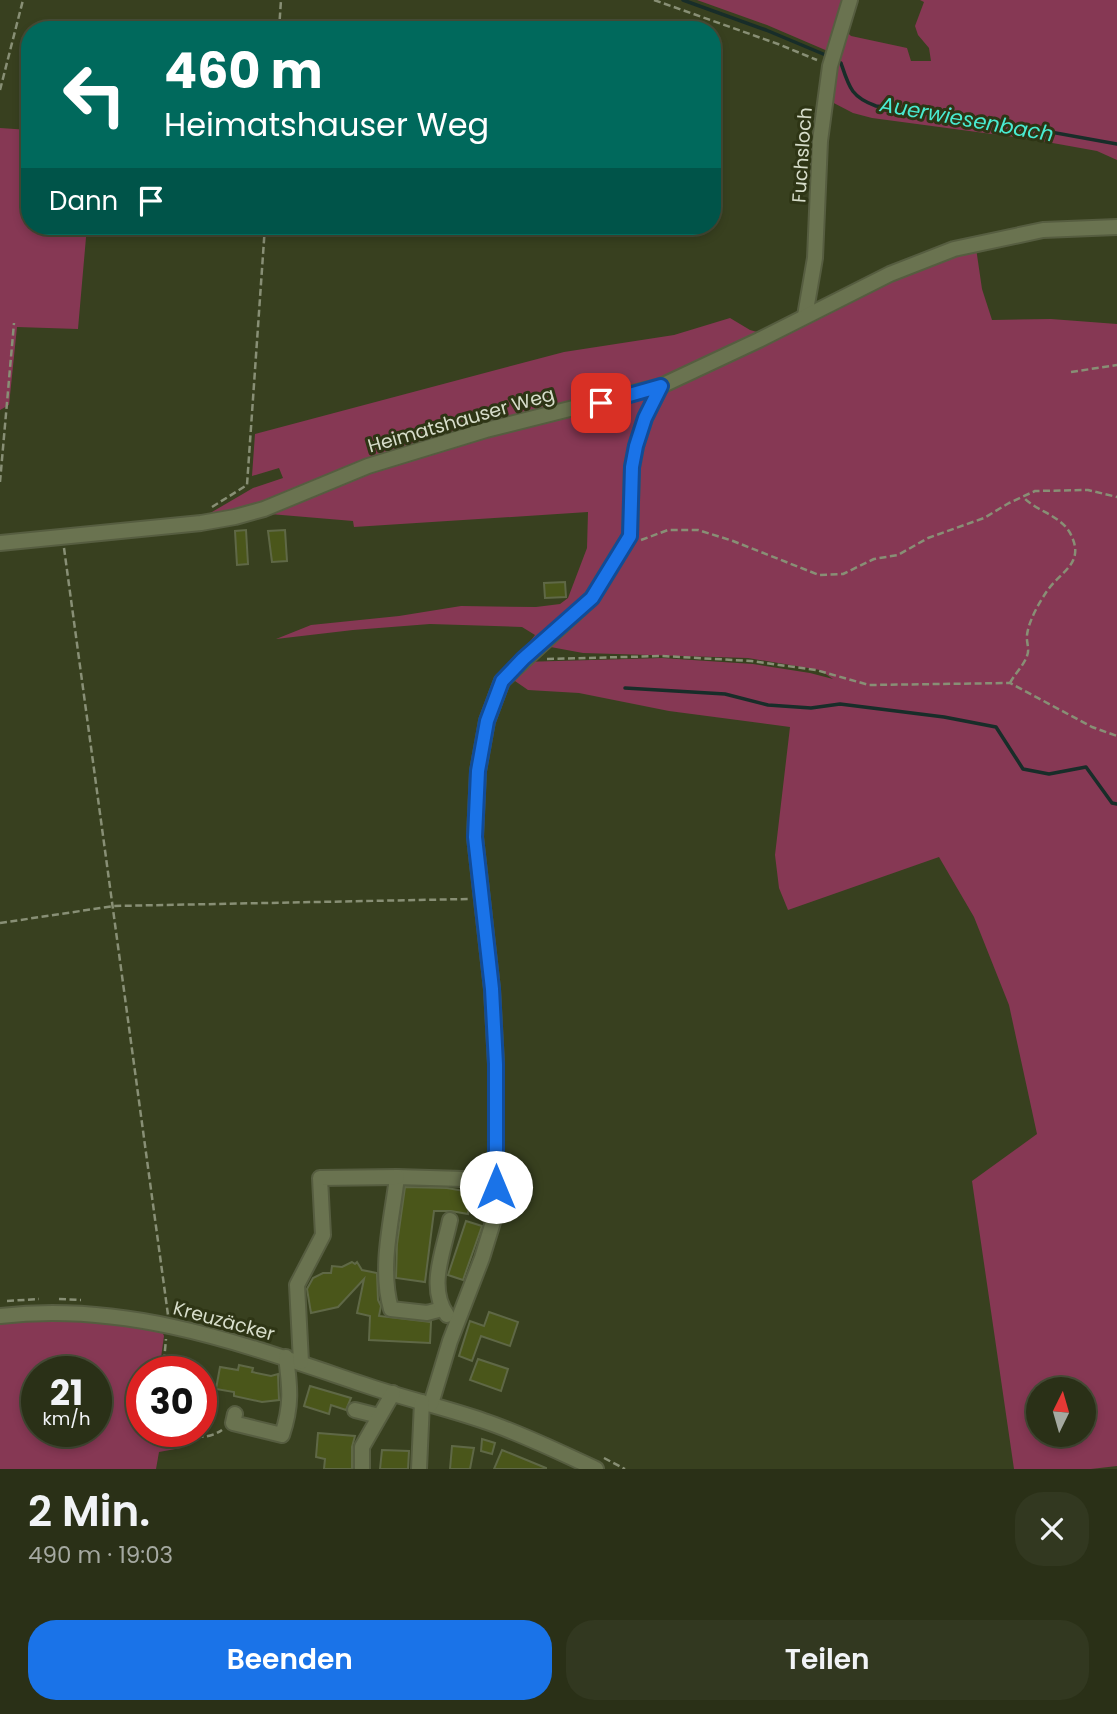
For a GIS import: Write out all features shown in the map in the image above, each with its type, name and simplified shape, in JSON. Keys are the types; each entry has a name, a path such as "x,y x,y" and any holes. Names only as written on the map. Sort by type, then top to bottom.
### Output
{"street":[{"name":"Fuchsloch","path":"805,316 815,258 820,141 831,61 849,0"},
{"name":"Heimatshauser Weg","path":"0,544 201,523 264,509 381,462 486,430 661,386 890,274 954,249 1043,230 1117,227"},
{"path":"419,1469 427,1403 494,1222 496,1064 492,989 475,837 478,771 487,721 502,681 592,598 630,536 632,467 636,446 645,418 661,386"},
{"path":"301,1362 297,1285 323,1235 320,1178 397,1177 496,1184"},
{"path":"397,1177 386,1261 387,1295 391,1309 427,1313 442,1309"},
{"path":"450,1220 436,1287 442,1309 456,1328"},
{"name":"Kreuzäcker","path":"0,1316 77,1313 168,1325 286,1357 486,1421 540,1442 596,1469"},
{"path":"234,1419 282,1435 289,1414 286,1357"},
{"path":"362,1469 362,1447 393,1393"},
{"path":"355,1409 379,1416"}],"path":[{"path":"0,89 23,0"},
{"path":"280,21 281,0"},
{"path":"654,0 713,21"},
{"path":"721,24 831,61"},
{"path":"204,511 247,485 264,235"},
{"path":"0,482 14,323"},
{"path":"1071,372 1117,365"},
{"path":"0,403 6,404"},
{"path":"630,536 637,542 668,530 698,530 819,575 843,574 874,559 898,555 928,538 984,518 1035,491 1088,490 1117,497"},
{"path":"1010,683 1027,657 1027,632 1038,607 1051,585 1070,568 1076,552 1073,538 1065,525 1023,497"},
{"path":"61,538 114,906 168,1312 165,1356"},
{"path":"523,659 687,658 751,661 803,668 869,685 1010,683 1092,727 1117,736"},
{"path":"0,923 114,906 481,899"},
{"path":"217,1432 234,1419"}],"shaded area":[{"path":"697,0 845,0 830,52 767,25"},
{"path":"920,0 1117,0 1117,160 1097,151 1036,140 872,118 853,113 828,100 845,30 851,36 907,48 911,61 931,61 929,48 918,35 915,26 924,2"},
{"path":"0,128 21,129 21,235 86,235 78,329 17,327 9,405 0,410"},
{"path":"976,248 982,289 992,320 1051,319 1117,324 1117,1466 1091,1469 1014,1469 972,1181 1037,1134 1009,1005 974,917 939,857 788,910 779,888 775,855 790,727 669,711 579,693 528,690 515,681 505,681 522,662 662,658 753,664 833,679 820,670 748,658 583,653 529,643 535,635 522,627 430,624 276,639 311,625 399,616 461,606 536,607 560,604 568,598 587,548 588,512 354,527 353,521 258,513 372,467 640,395 646,398 648,404 629,478 639,477 636,462 658,402 673,386 890,279"},
{"path":"730,318 750,330 764,334 657,382 263,504 200,519 253,488 283,478 279,468 252,476 255,434 564,352 674,335"},
{"path":"67,1319 120,1323 162,1331 164,1336 161,1356 126,1356 126,1447 181,1448 159,1452 156,1469 0,1469 0,1322"}],"building":[{"path":"246,530 248,564 237,565 235,531"},
{"path":"285,530 287,561 272,562 268,531"},
{"path":"565,582 566,597 545,598 544,583"},
{"path":"405,1187 447,1188 470,1192 468,1214 434,1211 425,1282 396,1278 397,1244"},
{"path":"466,1221 482,1226 463,1280 448,1275"},
{"path":"357,1262 362,1270 377,1273 378,1300 381,1306 379,1316 431,1322 430,1343 369,1340 370,1316 357,1313 364,1279 338,1307 311,1313 307,1289 313,1278 323,1273 331,1273 332,1266 342,1267"},
{"path":"489,1312 518,1322 510,1346 481,1336 472,1361 459,1356 470,1321 484,1326"},
{"path":"478,1359 508,1369 501,1391 470,1380"},
{"path":"239,1365 253,1368 252,1372 271,1376 278,1374 279,1400 262,1402 217,1389 220,1367 238,1370"},
{"path":"310,1386 351,1398 346,1410 331,1405 329,1414 304,1406"},
{"path":"318,1433 355,1436 352,1469 324,1469 325,1459 316,1457"},
{"path":"482,1439 495,1443 492,1454 481,1451"},
{"path":"452,1446 474,1448 470,1469 450,1469"},
{"path":"382,1450 409,1451 408,1469 380,1469"},
{"path":"502,1450 546,1468 546,1469 494,1469"}],"waterway":[{"name":"Auerwiesenbach","path":"683,0 828,56"},
{"name":"Auerwiesenbach","path":"837,61 841,63 856,95 876,106 1006,124 1117,144"},
{"path":"625,688 725,694 768,705 811,708 840,704 944,717 996,727 1023,769 1049,774 1086,767 1112,803 1117,804"}],"route":[{"path":"496,1187 496,1064 492,989 475,837 478,771 487,721 502,681 592,598 630,536 632,467 636,446 645,418 661,386 601,403"}]}
